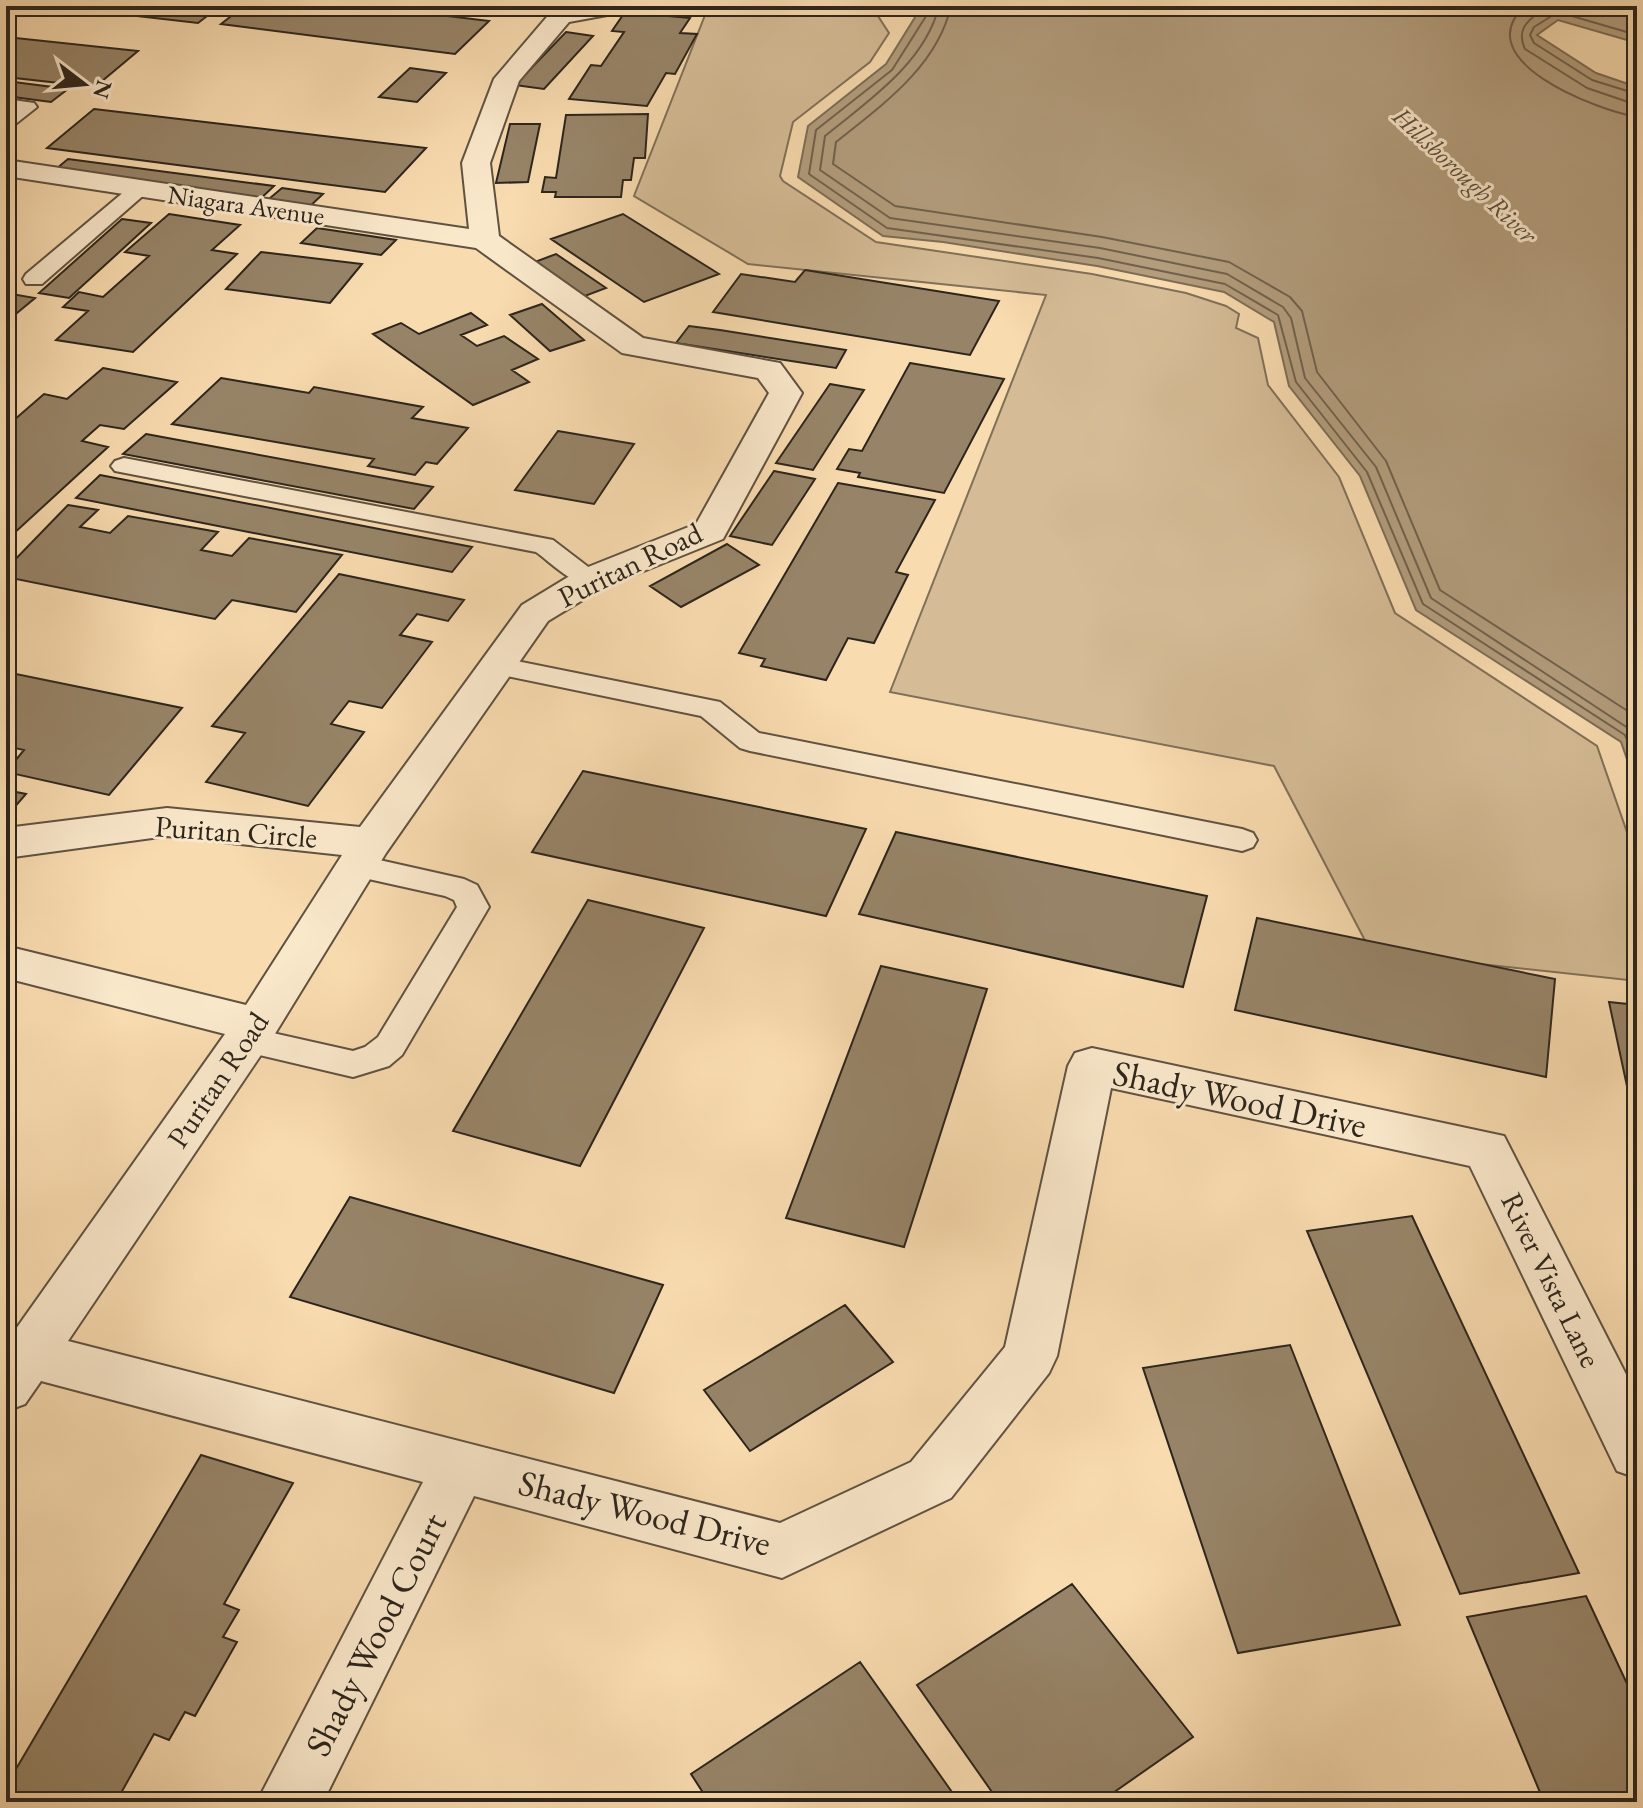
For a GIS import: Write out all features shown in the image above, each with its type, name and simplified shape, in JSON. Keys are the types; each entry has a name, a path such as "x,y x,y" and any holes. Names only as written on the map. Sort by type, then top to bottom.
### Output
{"street":[{"path":"485,240 476,163 507,79 551,11 620,6"},
{"name":"Niagara Avenue","path":"6,168 485,240"},
{"name":"Puritan Road","path":"17,1371 252,1033 364,855 535,613 591,579 710,531 786,393 769,370 633,346 485,240"},
{"name":"Puritan Circle","path":"6,843 167,822 364,855"},
{"path":"6,962 252,1033"},
{"name":"Shady Wood Drive","path":"17,1371 461,1465 782,1551 931,1480 1030,1356 1092,1066 1487,1150"},
{"name":"River Vista Lane","path":"1487,1150 1637,1453"},
{"name":"Shady Wood Court","path":"289,1802 461,1465"}],"lane":[{"path":"6,105 27,107 6,122"},
{"path":"34,279 138,190"},
{"path":"124,466 544,546 591,579"},
{"path":"497,666 710,709 750,741 1242,840"},
{"path":"252,1033 353,1064 377,1057 390,1046 473,907 466,893 364,855"}],"shaded area":[{"path":"635,6 849,6 887,10 878,16 889,33 870,62 793,122 780,176 783,181 876,242 1092,274 1186,293 1226,306 1239,314 1236,328 1258,338 1268,385 1339,477 1395,613 1597,746 1637,861 1637,981 1371,952 1274,766 890,692 1046,295 748,264 634,196 705,15"}],"water":[{"name":"Hillsborough River","path":"922,6 1637,6 1637,43 1558,20 1537,35 1596,73 1637,87 1637,788 1621,742 1416,610 1360,476 1289,386 1274,322 1224,292 1097,266 883,236 798,177 808,126 886,64"}],"building":[{"path":"49,6 220,6 198,23"},
{"path":"244,6 365,6 489,21 455,54 221,24"},
{"path":"625,12 690,18 680,33 697,34 675,74 666,73 647,106 569,99 591,65 601,66 624,32 612,31"},
{"path":"566,32 593,36 544,89 515,85"},
{"path":"6,37 138,51 95,87 6,77"},
{"path":"410,68 446,73 417,102 379,97"},
{"path":"6,81 68,89 51,102 6,96"},
{"path":"94,109 426,148 385,192 47,148"},
{"path":"648,114 645,158 634,158 631,180 623,180 621,197 555,197 556,192 542,192 545,177 556,178 566,115"},
{"path":"510,124 540,124 528,182 496,183"},
{"path":"68,159 274,186 257,202 50,174"},
{"path":"282,188 323,194 306,210 264,203"},
{"path":"169,214 240,225 212,250 237,254 133,352 56,340 88,311 63,307 79,292 103,297 149,256 125,252"},
{"path":"623,214 719,274 644,302 551,239"},
{"path":"122,219 151,223 69,298 39,293"},
{"path":"317,228 396,240 381,255 301,243"},
{"path":"261,252 362,264 330,303 226,289"},
{"path":"556,254 606,288 577,299 527,265"},
{"path":"805,270 999,301 970,355 713,312 741,274 795,282"},
{"path":"6,293 35,298 11,318 6,317"},
{"path":"542,304 584,340 550,351 510,315"},
{"path":"471,313 487,325 461,335 477,346 504,336 538,359 512,370 529,382 473,405 373,334 401,323 419,334"},
{"path":"689,326 846,350 836,368 676,343"},
{"path":"910,363 1004,379 944,493 858,477 860,473 837,469 849,449 862,451"},
{"path":"103,368 177,382 124,429 100,425 82,441 108,447 11,536 6,535 6,427 44,394 67,399"},
{"path":"221,378 309,393 314,387 423,407 412,418 468,428 437,464 426,462 415,475 368,466 374,459 172,424"},
{"path":"830,384 864,390 813,470 776,463"},
{"path":"558,431 634,444 594,504 515,490"},
{"path":"146,434 433,487 414,509 123,454"},
{"path":"774,471 815,479 772,545 730,536"},
{"path":"100,475 472,547 452,572 76,498"},
{"path":"838,483 935,500 896,572 908,575 874,643 848,638 826,680 761,666 765,659 739,653"},
{"path":"68,505 98,510 80,527 110,533 128,516 218,532 201,550 232,556 249,538 342,555 296,612 232,600 215,619 6,577 6,569"},
{"path":"727,544 759,565 681,607 650,586"},
{"path":"339,574 464,600 448,621 417,614 400,635 432,642 382,708 349,701 331,724 364,732 308,806 206,782 245,733 212,726"},
{"path":"6,672 182,708 109,795 6,772 24,750 6,746"},
{"path":"583,771 866,829 826,916 532,852"},
{"path":"6,790 26,794 6,817"},
{"path":"896,832 1207,896 1183,987 859,914"},
{"path":"588,900 704,928 580,1166 453,1131"},
{"path":"1257,918 1555,979 1546,1077 1235,1010"},
{"path":"881,966 987,989 904,1247 786,1218"},
{"path":"1609,1002 1637,1005 1637,1133"},
{"path":"350,1197 663,1285 614,1393 290,1297"},
{"path":"1412,1216 1579,1573 1460,1594 1307,1231"},
{"path":"845,1305 893,1362 750,1451 704,1390"},
{"path":"1290,1345 1400,1625 1238,1653 1143,1368"},
{"path":"201,1455 293,1483 224,1604 239,1610 223,1637 237,1642 195,1716 185,1712 169,1740 154,1734 116,1802 6,1802 6,1786"},
{"path":"1072,1584 1193,1737 1100,1802 999,1802 917,1685"},
{"path":"1586,1596 1637,1705 1637,1802 1544,1802 1467,1617"},
{"path":"860,1662 959,1802 709,1802 691,1774"}]}
